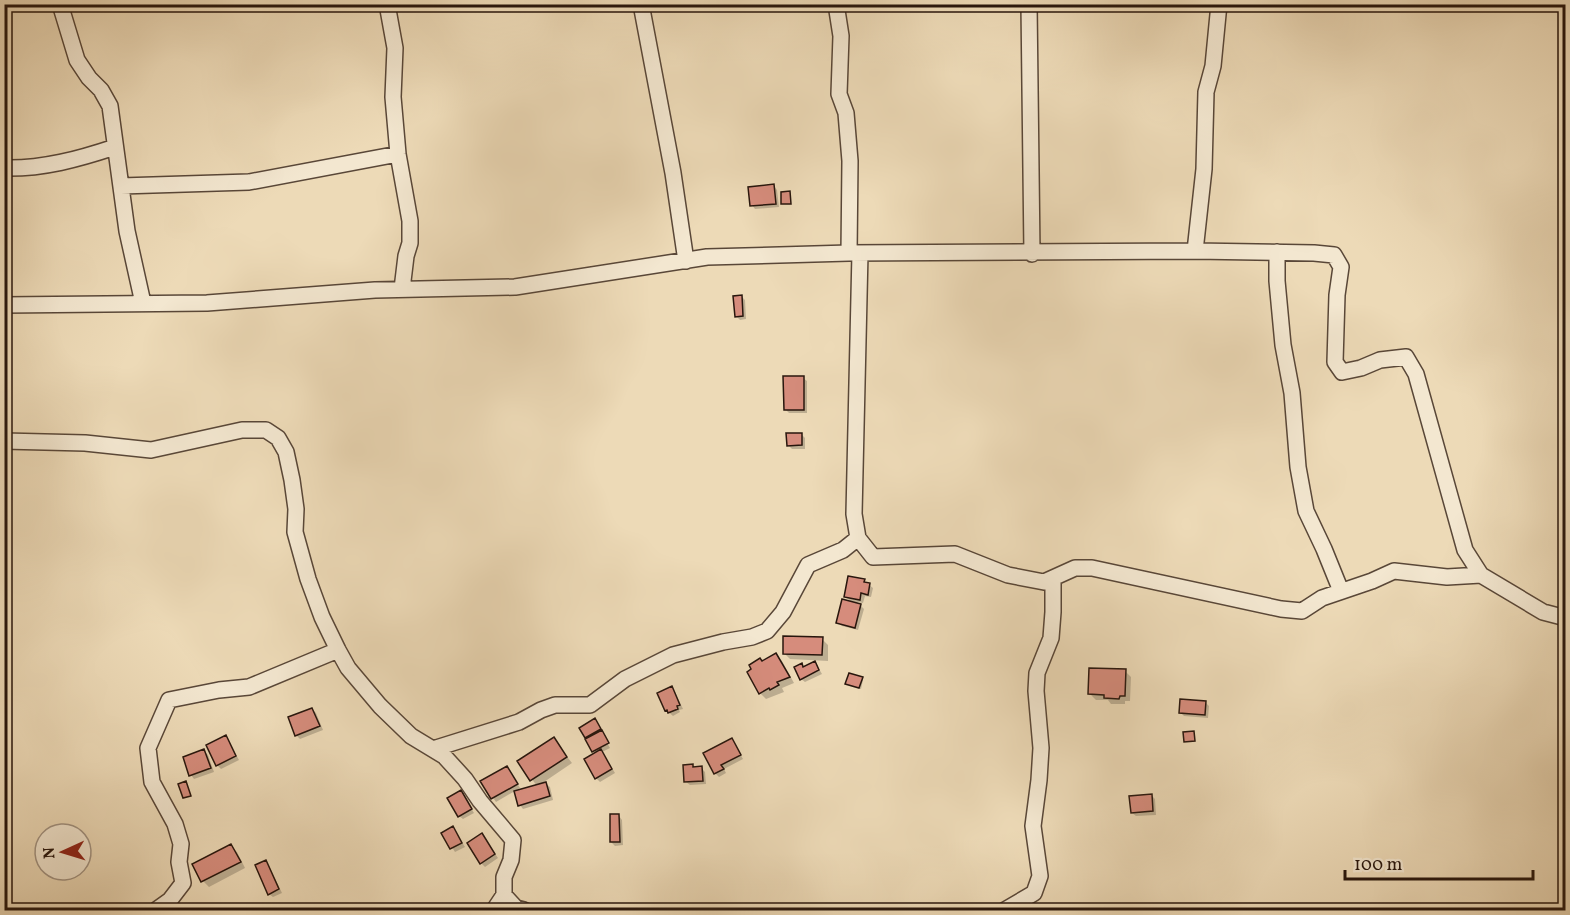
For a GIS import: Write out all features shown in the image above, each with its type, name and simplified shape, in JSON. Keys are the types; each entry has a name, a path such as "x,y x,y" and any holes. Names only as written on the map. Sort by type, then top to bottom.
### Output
{"street":[{"path":"60,4 77,60 89,78 101,90 110,106 127,231 143,303"},
{"path":"387,4 395,48 393,97 398,154 410,232 402,289"},
{"path":"641,4 673,173 686,261"},
{"path":"836,4 841,36 839,94 846,113 855,253 854,514 858,538 873,557 955,554 1008,575 1044,582 1075,568 1092,568 1281,609 1302,611 1323,598 1394,571 1447,577 1481,575"},
{"path":"1029,4 1032,254"},
{"path":"1195,251 1203,169 1206,92 1213,66 1219,4"},
{"path":"4,168 27,169 72,160 115,147"},
{"path":"121,186 249,182 398,154"},
{"path":"4,305 207,303 402,289 514,286 707,257 855,253 1032,254 1195,251 1334,255 1341,267 1337,295 1335,362 1342,372 1361,368 1380,360 1406,357 1416,374 1465,550 1481,575 1543,612 1566,618"},
{"path":"1277,252 1277,281 1283,345 1292,393 1298,466 1306,511 1341,591"},
{"path":"4,441 85,443 151,450 242,430 266,430 278,438 286,452 296,509 295,532 318,608 348,668 380,706 411,736 444,756 513,840 511,860 504,877 504,895 494,910"},
{"path":"433,749 519,722 555,705 591,705 625,679 673,656 723,642 752,637 767,631 783,612 807,565 843,550 858,538"},
{"path":"1005,910 1034,893 1040,876 1033,826 1041,748 1036,691 1037,673 1051,638 1053,579"},
{"path":"156,910 170,900 183,883 179,862 181,844 176,824 152,782 148,748 169,700 219,690 249,687 338,650"},
{"path":"504,895 516,908 524,910"}],"building":[{"path":"774,184 776,204 750,206 748,187"},
{"path":"790,191 791,204 781,204 781,192"},
{"path":"742,295 743,316 735,317 733,296"},
{"path":"783,376 804,376 804,410 784,410"},
{"path":"786,433 802,433 802,445 787,446"},
{"path":"848,576 865,579 864,582 870,583 868,595 861,593 860,600 844,597"},
{"path":"842,599 861,604 855,628 836,623"},
{"path":"783,636 823,637 822,655 783,654"},
{"path":"776,653 790,677 777,682 779,685 759,694 747,672 751,669 749,665 760,658 762,661"},
{"path":"815,661 819,670 800,680 794,667 802,663 803,667"},
{"path":"1089,668 1126,669 1125,696 1120,696 1119,699 1088,694"},
{"path":"849,673 863,677 859,688 845,684"},
{"path":"672,686 680,705 677,706 678,709 668,713 657,693"},
{"path":"1180,699 1206,701 1205,715 1179,713"},
{"path":"312,708 320,726 295,736 288,717"},
{"path":"595,718 601,729 585,738 579,728"},
{"path":"602,730 609,743 592,752 585,739"},
{"path":"1194,731 1195,741 1184,742 1183,732"},
{"path":"226,735 236,756 216,766 206,745"},
{"path":"554,737 567,757 530,781 517,761"},
{"path":"732,738 741,755 721,765 724,769 714,774 703,753"},
{"path":"204,749 211,768 189,776 183,757"},
{"path":"601,749 612,769 595,779 584,759"},
{"path":"693,764 693,767 702,766 703,781 684,782 683,765"},
{"path":"507,766 518,784 491,799 480,781"},
{"path":"186,781 191,796 183,798 178,784"},
{"path":"546,782 550,796 518,806 514,791"},
{"path":"461,790 472,809 458,817 447,798"},
{"path":"1152,794 1153,811 1131,813 1129,796"},
{"path":"610,814 619,814 620,842 610,842"},
{"path":"453,826 462,843 450,849 441,833"},
{"path":"482,833 495,854 480,864 467,843"},
{"path":"231,844 241,862 201,882 192,864"},
{"path":"266,860 279,889 268,895 255,865"}]}
